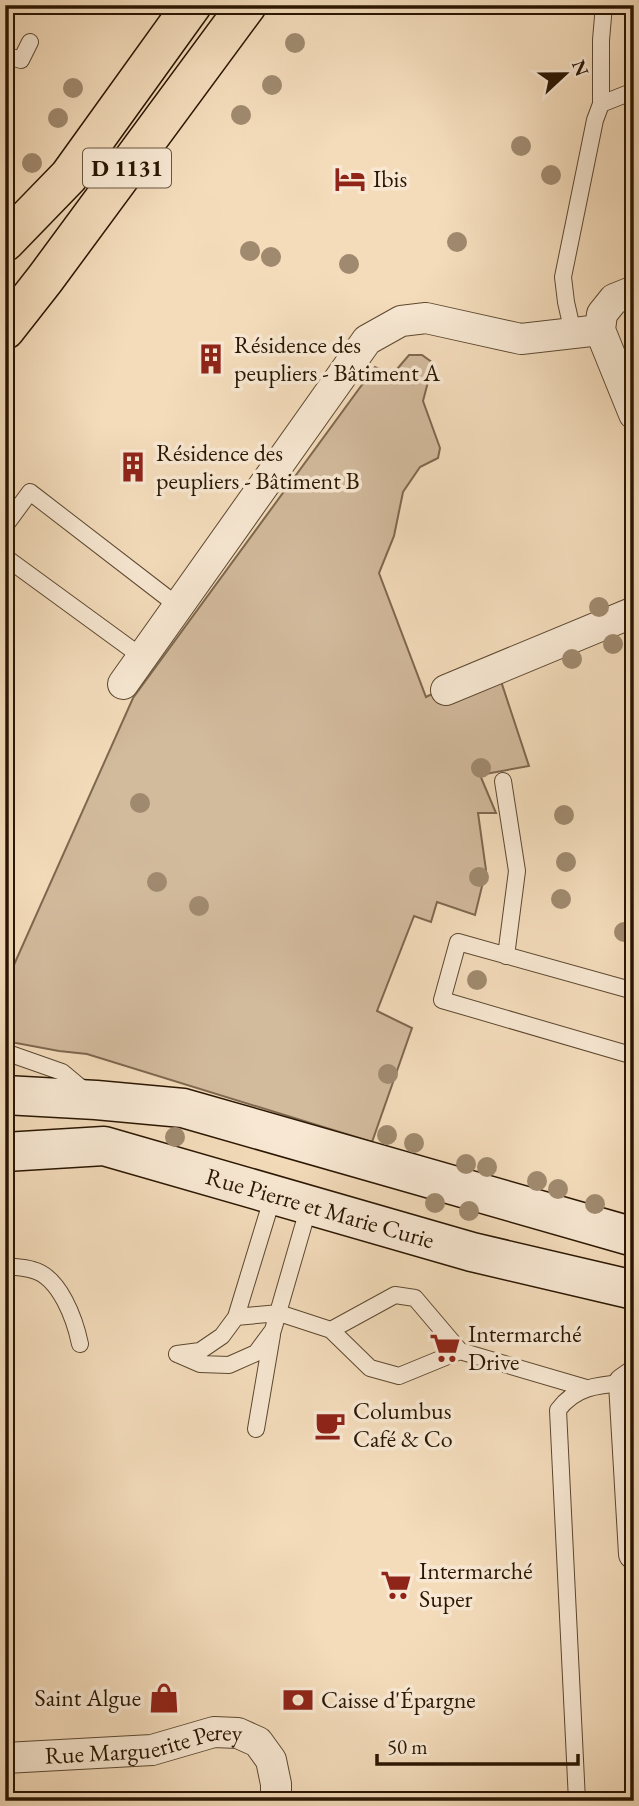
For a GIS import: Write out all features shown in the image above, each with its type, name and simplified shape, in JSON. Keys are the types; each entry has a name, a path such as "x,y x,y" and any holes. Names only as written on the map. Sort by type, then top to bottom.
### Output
{"main road":[{"name":"D 1131","path":"5,242 69,176 192,5"},
{"name":"D 1131","path":"5,330 247,5"},
{"path":"5,1095 183,1108 634,1237"},
{"name":"Rue Pierre et Marie Curie","path":"5,1152 104,1146 472,1252 634,1290"},
{"path":"291,1201 283,1177 292,1169 302,1164 332,1164 349,1155"}],"street":[{"path":"123,684 368,340 401,321 426,318 521,340 586,331 624,295"},
{"path":"586,331 634,414"},
{"path":"446,690 634,612"},
{"path":"629,1379 634,1554"},
{"name":"Rue Marguerite Perey","path":"5,1758 152,1750 214,1732 238,1732 258,1742 271,1760 276,1801"}],"lane":[{"path":"586,331 566,302 563,277 594,120 601,104 604,5"},
{"path":"5,55 21,60 30,42"},
{"path":"601,104 634,91"},
{"path":"5,526 30,492 178,606"},
{"path":"5,557 142,657"},
{"path":"503,781 517,871 506,956"},
{"path":"634,991 458,942 442,1000 634,1056"},
{"path":"5,1052 62,1072 96,1100"},
{"path":"256,1429 278,1313 291,1201"},
{"path":"273,1330 256,1353 229,1365 200,1364 177,1354 200,1351 222,1336 236,1317 291,1201"},
{"path":"5,1266 36,1270 56,1286 75,1323 79,1344"},
{"path":"331,1330 395,1295 415,1298 460,1351 586,1388"},
{"path":"236,1317 278,1313 331,1330 370,1368 399,1376 460,1351"},
{"path":"577,1801 558,1410 566,1399 586,1388 629,1379"}],"shaded area":[{"path":"409,355 422,355 433,363 423,401 440,448 438,458 420,467 403,492 394,536 379,573 426,697 495,663 529,766 480,775 496,813 478,813 486,870 475,915 437,902 431,922 414,916 377,1011 412,1028 372,1142 87,1054 5,1041 5,976 9,976 133,698 375,367 392,375"}],"place":[{"name":"Ibis","path":"350,179"},
{"name":"Résidence des peupliers - Bâtiment A","path":"211,359"},
{"name":"Résidence des peupliers - Bâtiment B","path":"133,467"},
{"name":"Intermarché Drive","path":"445,1348"},
{"name":"Columbus Café & Co","path":"330,1425"},
{"name":"Intermarché Super","path":"396,1585"},
{"name":"Saint Algue","path":"164,1698"},
{"name":"Caisse d'Épargne","path":"298,1700"}]}
